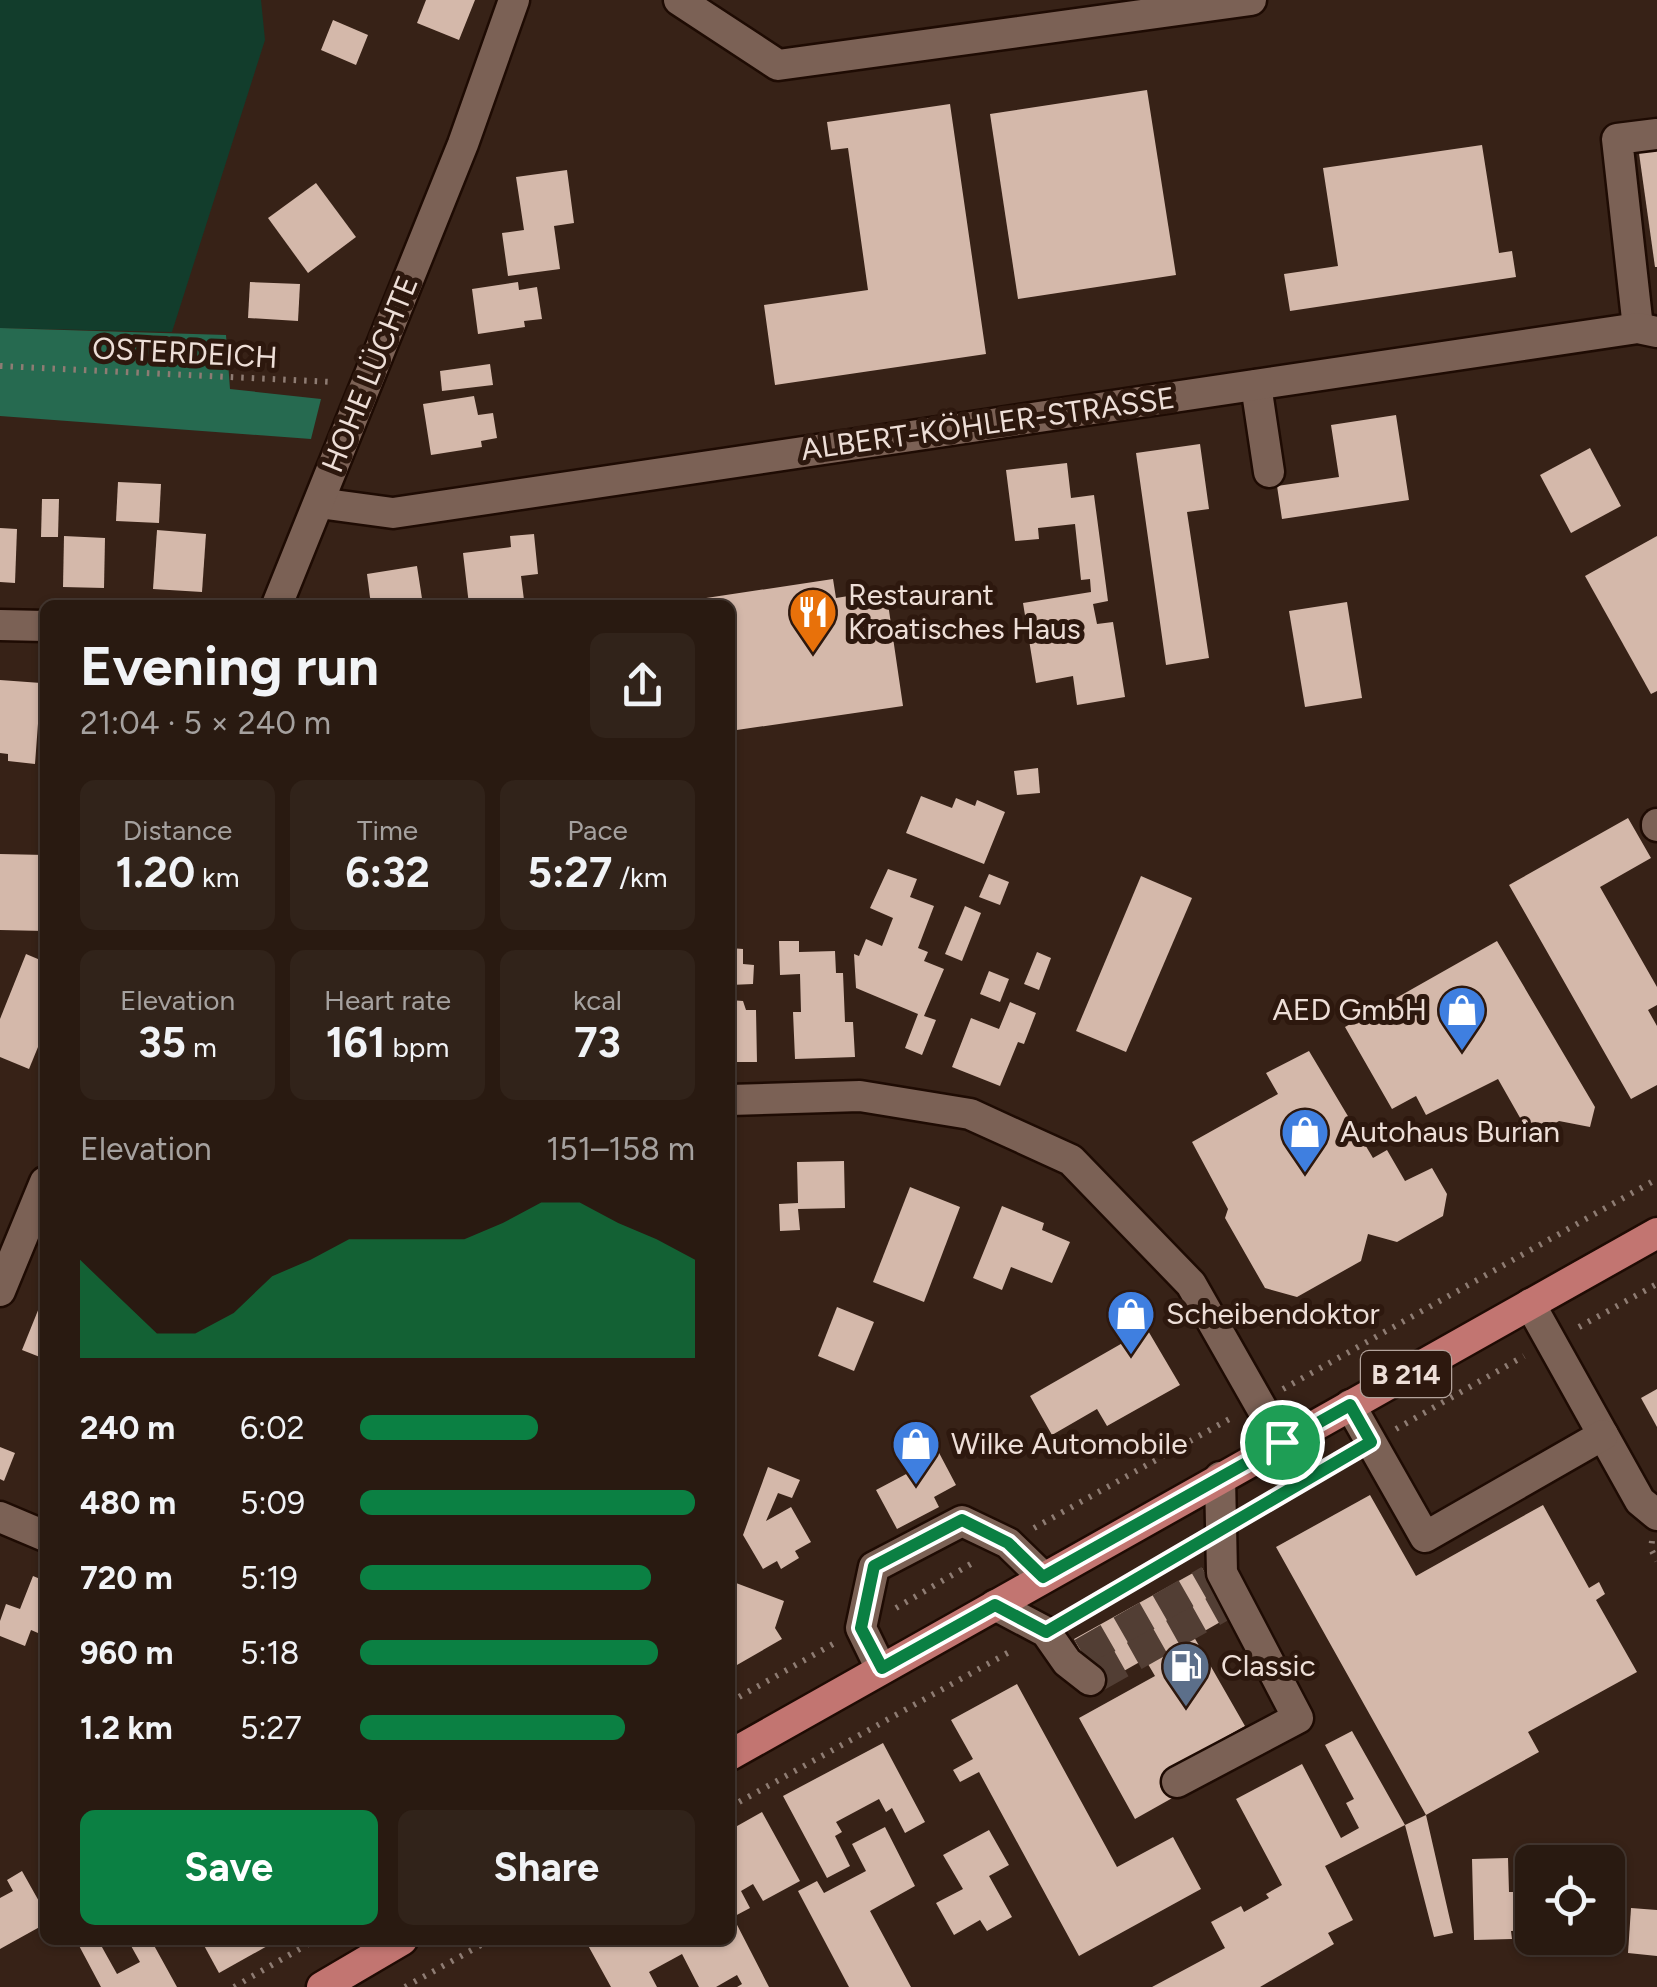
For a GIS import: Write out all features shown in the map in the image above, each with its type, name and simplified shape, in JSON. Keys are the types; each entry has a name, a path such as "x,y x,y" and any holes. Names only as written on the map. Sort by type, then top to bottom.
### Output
{"main road":[{"name":"B 214","path":"735,1752 1657,1233"},
{"path":"322,1987 393,1945"}],"street":[{"name":"HOHE LÜCHTE","path":"279,600 463,144 514,0"},
{"path":"679,0 778,65 1251,0"},
{"path":"1648,330 1617,139 1657,134"},
{"name":"ALBERT-KÖHLER-STRASSE","path":"319,503 393,513 1256,384 1648,330"},
{"path":"1256,384 1269,472"},
{"path":"0,624 40,626"},
{"path":"735,1100 860,1096 970,1114 1072,1160 1191,1284 1282,1442"},
{"path":"0,1291 40,1194"},
{"path":"1530,1304 1640,1502 1657,1515"},
{"path":"1350,1405 1425,1536 1602,1434"},
{"path":"1177,1782 1298,1718 1222,1573 1220,1477"},
{"path":"0,1517 40,1534"},
{"path":"882,1668 861,1628 874,1566 962,1520 1008,1543 1043,1577"},
{"path":"995,1605 1046,1632 1088,1676"}],"path":[{"name":"OSTERDEICH","path":"0,366 367,384"},
{"path":"1288,1387 1657,1179"},
{"path":"735,1804 1046,1632 1222,1526 1657,1284"},
{"path":"234,1987 306,1945"},
{"path":"405,1987 481,1945"}],"green space":[{"path":"0,0 261,0 265,40 172,332 0,328"},
{"path":"0,328 226,335 230,389 321,399 311,439 0,416"}],"building":[{"path":"426,0 475,0 459,40 417,23"},
{"path":"333,20 368,35 356,65 321,50"},
{"path":"1147,90 1176,275 1018,299 990,114"},
{"path":"950,104 986,354 775,385 764,305 868,290 848,148 831,150 827,122"},
{"path":"1657,144 1657,267 1655,267 1638,146"},
{"path":"1482,145 1499,253 1512,251 1516,277 1290,311 1284,274 1338,266 1323,168"},
{"path":"567,170 574,223 554,226 560,269 508,276 502,233 524,230 516,177"},
{"path":"316,183 356,237 308,273 268,218"},
{"path":"250,282 300,284 298,321 248,318"},
{"path":"518,282 519,290 537,287 542,319 524,321 525,327 478,334 472,289"},
{"path":"490,364 493,385 442,391 440,371"},
{"path":"474,396 478,415 493,413 497,438 481,441 482,447 431,455 423,404"},
{"path":"1396,415 1409,500 1282,519 1277,486 1339,477 1331,425"},
{"path":"1200,444 1209,509 1187,512 1209,658 1166,665 1136,453"},
{"path":"1590,448 1621,506 1571,533 1540,475"},
{"path":"1067,463 1071,498 1094,495 1108,601 1093,604 1097,624 1113,622 1125,697 1077,705 1073,676 1036,683 1023,603 1091,592 1090,579 1081,580 1075,524 1038,528 1039,539 1015,541 1006,470"},
{"path":"118,482 161,484 159,523 116,521"},
{"path":"42,499 59,499 58,537 41,537"},
{"path":"0,528 17,529 15,583 0,582"},
{"path":"157,530 206,534 202,592 153,589"},
{"path":"534,534 538,574 521,576 524,600 468,600 463,553 511,547 510,536"},
{"path":"64,536 105,538 104,588 63,587"},
{"path":"1657,536 1657,691 1651,694 1585,576"},
{"path":"417,566 422,600 370,600 367,574"},
{"name":"Restaurant Kroatisches Haus","path":"833,579 836,598 886,590 903,706 735,730 735,600 693,600"},
{"path":"1347,602 1362,698 1305,707 1289,611"},
{"path":"0,680 40,683 35,764 8,761 8,754 0,753"},
{"path":"1038,768 1040,793 1017,795 1014,771"},
{"path":"921,796 952,808 956,798 975,806 977,800 1005,812 984,864 906,833"},
{"path":"1628,818 1651,858 1600,887 1657,987 1657,1005 1648,1010 1657,1026 1657,1085 1631,1099 1509,885"},
{"path":"0,854 40,855 40,931 0,930"},
{"path":"888,869 917,879 910,897 934,906 918,948 928,952 924,961 944,969 924,1016 936,1020 922,1055 905,1048 918,1014 856,988 854,954 859,956 866,939 882,946 893,918 870,908"},
{"path":"989,874 1009,882 1000,905 979,897"},
{"path":"1141,876 1192,898 1126,1052 1076,1031"},
{"path":"965,906 981,913 962,961 945,954"},
{"path":"779,941 799,941 799,952 835,951 836,973 843,973 845,1022 853,1022 855,1057 795,1059 793,1012 801,1012 800,974 780,975"},
{"name":"AED GmbH","path":"1497,941 1595,1107 1590,1127 1559,1121 1531,1137 1498,1079 1426,1115 1416,1096 1392,1109 1345,1027"},
{"path":"735,948 743,949 743,964 754,965 753,984 735,985"},
{"path":"1037,952 1051,958 1039,990 1024,984"},
{"path":"26,954 40,960 40,1042 29,1069 0,1057 0,1019"},
{"path":"989,971 1009,979 1000,1002 980,994"},
{"path":"735,1000 743,1001 746,1010 756,1010 757,1062 735,1062"},
{"path":"1010,1002 1036,1013 1024,1044 1018,1042 1000,1086 952,1067 971,1018 999,1029"},
{"name":"Autohaus Burian","path":"1309,1051 1373,1158 1387,1150 1405,1181 1432,1168 1447,1194 1443,1216 1397,1242 1368,1234 1361,1261 1297,1297 1265,1288 1225,1218 1228,1209 1192,1142 1278,1094 1266,1073"},
{"path":"844,1161 845,1208 798,1209 800,1230 780,1231 779,1204 798,1203 797,1162"},
{"path":"910,1187 960,1207 924,1302 873,1282"},
{"path":"1002,1206 1044,1223 1042,1230 1070,1242 1052,1283 1011,1267 1002,1290 973,1278"},
{"path":"40,1305 40,1357 22,1350"},
{"path":"837,1307 874,1322 854,1371 818,1356"},
{"name":"Scheibendoktor","path":"1147,1329 1180,1385 1107,1426 1097,1409 1052,1435 1030,1396"},
{"path":"1657,1389 1657,1427 1641,1398"},
{"path":"0,1447 15,1453 4,1481 0,1479"},
{"name":"Wilke Automobile","path":"937,1449 956,1485 934,1497 939,1507 897,1529 876,1490 910,1472 906,1465"},
{"path":"768,1467 800,1480 792,1498 778,1493 766,1521 791,1507 811,1542 795,1551 799,1558 781,1569 777,1561 763,1569 743,1535"},
{"path":"1370,1495 1416,1576 1543,1505 1589,1588 1599,1582 1605,1594 1596,1600 1637,1672 1528,1732 1539,1752 1426,1815 1276,1547"},
{"path":"1202,1568 1229,1617 1194,1637 1245,1726 1169,1769 1183,1792 1135,1819 1079,1718 1155,1676 1145,1659 1099,1685 1074,1639"},
{"path":"33,1576 40,1579 40,1634 31,1630 25,1646 0,1636 6,1604 20,1609"},
{"path":"735,1585 784,1601 775,1628 782,1639 735,1666"},
{"path":"1017,1684 1117,1867 1173,1837 1201,1889 1079,1956 979,1772 960,1782 953,1770 973,1759 951,1720"},
{"path":"1352,1731 1405,1825 1325,1866 1353,1920 1328,1933 1334,1944 1260,1987 1152,1987 1225,1948 1211,1922 1241,1906 1244,1912 1269,1898 1266,1894 1282,1885 1236,1799 1302,1764 1341,1838 1359,1828 1346,1803 1354,1799 1325,1745"},
{"path":"883,1743 925,1822 905,1833 892,1808 886,1812 879,1799 836,1822 842,1832 835,1836 850,1866 827,1878 783,1796"},
{"path":"762,1812 800,1881 763,1901 753,1884 741,1891 750,1908 735,1916 735,1827"},
{"path":"1426,1815 1453,1933 1434,1937 1405,1825"},
{"path":"885,1827 915,1886 870,1911 911,1987 849,1987 798,1891 817,1881 824,1893 866,1871 852,1844"},
{"path":"989,1830 1009,1865 989,1876 1012,1917 987,1931 980,1920 954,1935 936,1903 963,1889 943,1855"},
{"path":"1508,1858 1509,1892 1515,1892 1512,1939 1474,1940 1472,1859"},
{"path":"22,1871 40,1903 40,1927 0,1949 0,1898 13,1891 7,1880"},
{"path":"1631,1908 1657,1910 1657,1956 1628,1953"},
{"path":"735,1921 769,1987 737,1987 742,1984 737,1975 716,1987 699,1987 682,1954 649,1972 657,1987 611,1987 588,1945 735,1945"},
{"path":"79,1945 101,1945 117,1974 140,1962 131,1945 154,1945 177,1987 101,1987"},
{"path":"204,1945 269,1945 219,1973"}],"tunnel":[{"path":"1082,1653 1209,1580"},
{"path":"1095,1678 1223,1606"}],"place":[{"name":"Restaurant Kroatisches Haus","path":"813,654"},
{"name":"AED GmbH","path":"1462,1052"},
{"name":"Autohaus Burian","path":"1305,1174"},
{"name":"Scheibendoktor","path":"1131,1356"},
{"name":"Wilke Automobile","path":"916,1486"},
{"name":"Classic","path":"1186,1708"}],"route":[{"path":"1350,1405 1371,1442 1046,1632 995,1605 882,1668 861,1628 874,1566 962,1520 1008,1543 1043,1577 1282,1442 1350,1405"}]}
